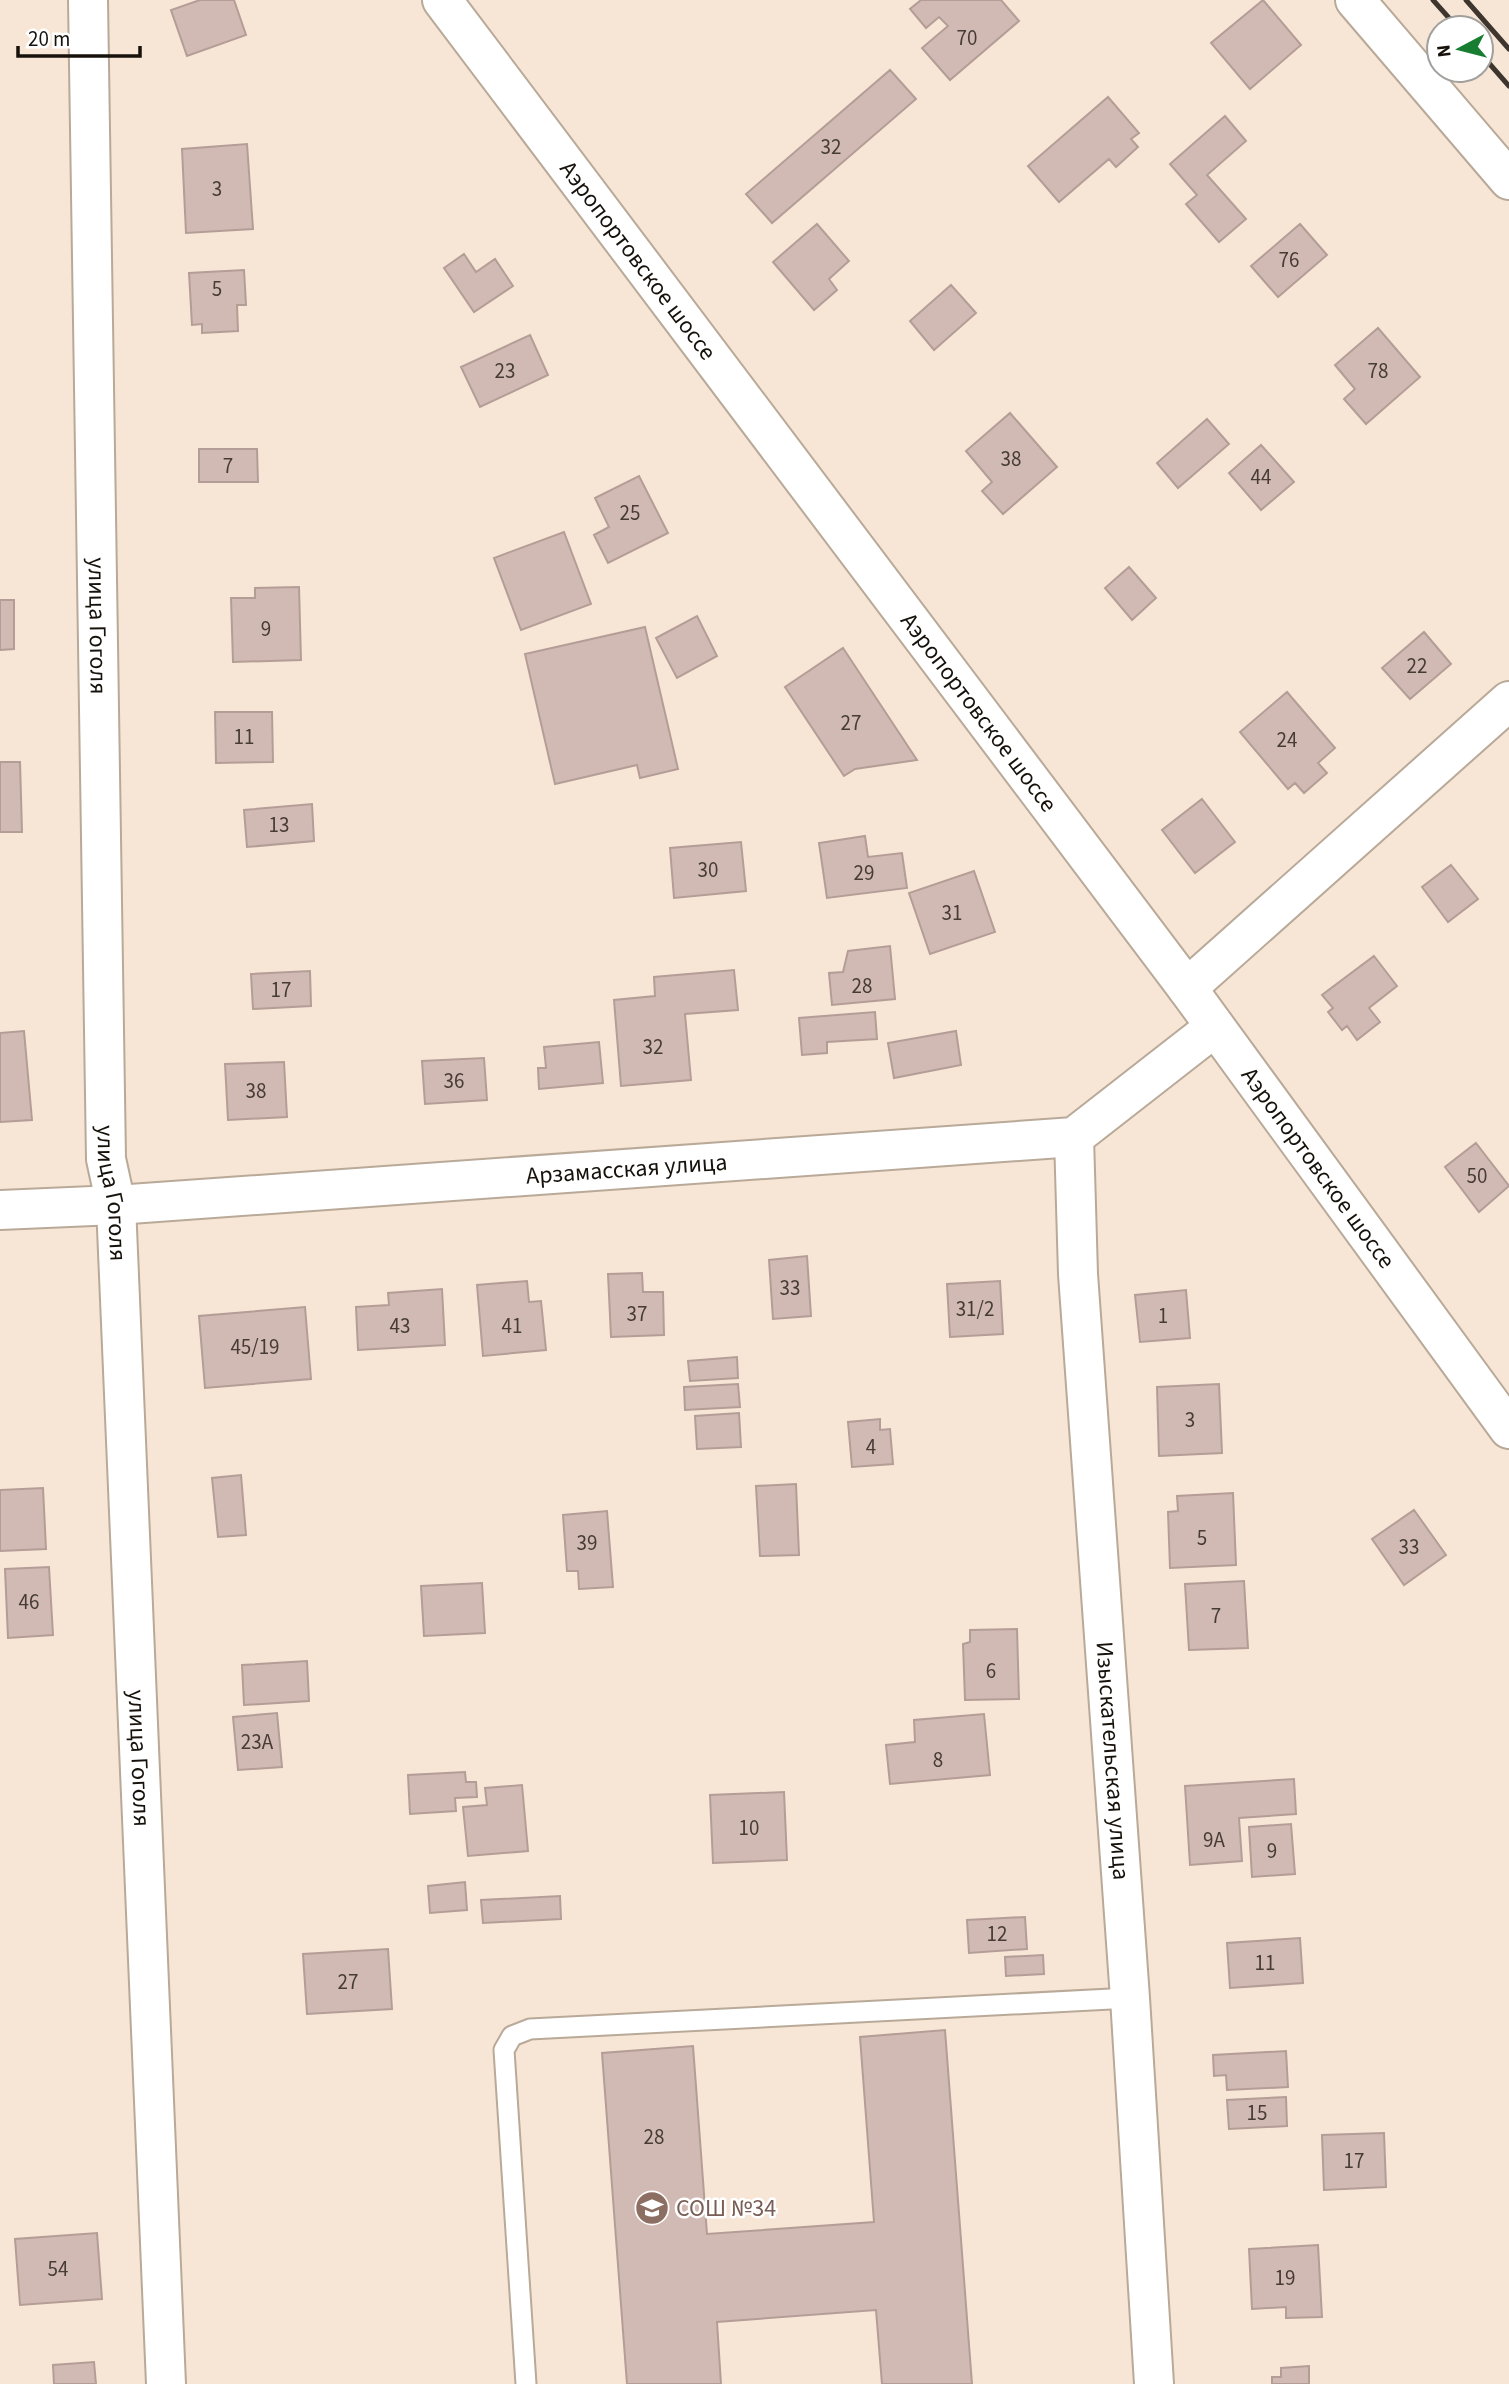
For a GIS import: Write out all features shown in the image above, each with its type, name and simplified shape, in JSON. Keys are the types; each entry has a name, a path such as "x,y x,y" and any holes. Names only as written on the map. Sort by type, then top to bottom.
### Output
{"street":[{"name":"улица Гоголя","path":"88,0 106,1159 116,1205 166,2384"},
{"name":"Аэропортовское шоссе","path":"442,0 1187,988 1509,1429"},
{"path":"1355,0 1509,180"},
{"path":"1187,988 1509,701"},
{"path":"1074,1136 1215,1027"},
{"name":"Арзамасская улица","path":"0,1210 116,1205 1074,1136"},
{"name":"Изыскательская улица","path":"1074,1136 1078,1274 1130,1998 1154,2384"}],"lane":[{"path":"526,2384 504,2050 512,2036 530,2029 1130,1998"}],"building":[{"path":"200,0 234,0 246,35 187,56 171,10"},
{"path":"921,0 1001,0 1019,21 950,80 922,48 948,26 939,17 926,28 910,9"},
{"path":"1263,0 1301,45 1250,89 1211,43"},
{"path":"890,70 916,99 772,223 746,194"},
{"path":"1108,97 1139,133 1131,139 1138,147 1116,167 1109,159 1059,202 1028,166"},
{"path":"1225,116 1246,141 1207,175 1246,219 1219,242 1186,204 1197,195 1170,164"},
{"path":"247,144 253,229 186,233 182,149"},
{"path":"817,224 849,261 829,279 837,290 814,310 773,262"},
{"path":"1300,224 1327,255 1278,297 1251,266"},
{"path":"464,254 476,272 495,259 513,286 474,312 444,268"},
{"path":"244,270 246,305 237,305 238,331 202,333 202,324 192,325 189,273"},
{"path":"951,285 976,313 934,350 910,321"},
{"path":"1378,328 1420,377 1366,424 1344,399 1355,389 1335,365"},
{"path":"530,335 548,375 480,407 461,367"},
{"path":"1010,413 1057,467 1003,514 982,491 992,482 966,451"},
{"path":"1207,419 1229,444 1178,488 1157,463"},
{"path":"1261,445 1294,482 1261,510 1229,473"},
{"path":"199,449 257,449 258,482 199,482"},
{"path":"639,476 668,533 608,563 594,535 609,527 595,498"},
{"path":"564,532 591,604 521,630 494,558"},
{"path":"1129,567 1156,598 1132,620 1105,588"},
{"path":"299,587 301,660 233,662 231,598 255,598 255,588"},
{"path":"0,600 14,600 14,649 0,650"},
{"path":"697,616 717,656 677,678 656,638"},
{"path":"645,627 678,769 640,778 637,765 555,784 525,654"},
{"path":"1424,632 1451,664 1410,699 1382,668"},
{"path":"843,648 917,760 855,769 844,776 785,687"},
{"path":"1287,692 1335,748 1318,763 1327,773 1304,793 1295,783 1288,789 1240,732"},
{"path":"215,712 272,712 273,762 216,763"},
{"path":"0,762 20,762 22,832 0,832"},
{"path":"1202,799 1235,842 1195,873 1162,830"},
{"path":"312,804 314,841 247,847 244,810"},
{"path":"865,836 868,857 902,853 907,888 827,898 819,843"},
{"path":"741,842 746,891 674,898 670,848"},
{"path":"1451,865 1478,899 1448,922 1422,887"},
{"path":"974,871 995,932 930,954 909,893"},
{"path":"890,946 895,999 832,1005 829,973 843,972 848,951"},
{"path":"1374,956 1397,986 1369,1008 1380,1022 1357,1040 1347,1026 1342,1030 1328,1012 1333,1008 1322,995"},
{"path":"734,970 738,1010 685,1014 691,1080 621,1086 614,1000 655,996 654,977"},
{"path":"310,971 311,1006 253,1009 251,974"},
{"path":"875,1012 877,1039 827,1042 827,1053 802,1055 799,1018"},
{"path":"24,1031 32,1120 0,1122 0,1033"},
{"path":"956,1031 961,1065 894,1078 888,1043"},
{"path":"599,1042 603,1083 539,1089 538,1068 546,1068 544,1047"},
{"path":"484,1058 487,1100 425,1104 422,1061"},
{"path":"284,1062 287,1117 228,1120 225,1064"},
{"path":"1476,1143 1509,1186 1479,1212 1445,1167"},
{"path":"807,1256 811,1316 773,1319 769,1260"},
{"path":"642,1273 643,1292 663,1292 664,1335 611,1337 608,1274"},
{"path":"527,1281 529,1302 541,1301 546,1350 483,1356 477,1285"},
{"path":"1000,1281 1003,1334 950,1337 947,1284"},
{"path":"442,1289 445,1345 358,1350 356,1307 389,1305 388,1293"},
{"path":"1186,1290 1190,1338 1140,1342 1135,1295"},
{"path":"305,1307 311,1379 205,1388 199,1316"},
{"path":"737,1357 738,1378 690,1381 688,1361"},
{"path":"738,1384 740,1407 685,1410 684,1387"},
{"path":"1219,1384 1222,1453 1159,1456 1157,1387"},
{"path":"739,1413 741,1447 697,1449 695,1416"},
{"path":"880,1419 880,1430 890,1429 893,1464 852,1467 848,1422"},
{"path":"241,1475 246,1535 218,1537 212,1478"},
{"path":"796,1484 799,1555 760,1556 756,1486"},
{"path":"43,1488 46,1549 0,1551 0,1490"},
{"path":"1233,1493 1236,1565 1170,1568 1168,1512 1178,1511 1177,1496"},
{"path":"1414,1510 1446,1555 1404,1585 1372,1539"},
{"path":"607,1511 613,1587 579,1589 578,1571 567,1571 563,1515"},
{"path":"49,1567 53,1635 8,1638 5,1569"},
{"path":"1244,1581 1248,1648 1189,1650 1185,1584"},
{"path":"482,1583 485,1633 424,1636 421,1586"},
{"path":"1017,1629 1019,1699 965,1700 963,1644 970,1642 970,1630"},
{"path":"307,1661 309,1701 244,1705 242,1665"},
{"path":"277,1713 282,1767 238,1770 233,1717"},
{"path":"984,1714 990,1775 890,1784 886,1745 915,1742 914,1720"},
{"path":"465,1772 466,1782 476,1782 477,1797 455,1798 456,1811 410,1814 408,1775"},
{"path":"1294,1779 1296,1814 1239,1818 1242,1861 1190,1865 1185,1786"},
{"path":"522,1785 528,1851 468,1856 463,1807 487,1805 485,1788"},
{"path":"784,1792 787,1860 713,1863 710,1795"},
{"path":"1291,1824 1295,1874 1252,1877 1249,1827"},
{"path":"465,1882 467,1910 430,1913 428,1886"},
{"path":"560,1896 561,1919 483,1923 481,1900"},
{"path":"1025,1917 1027,1949 969,1953 967,1920"},
{"path":"1300,1938 1303,1983 1230,1988 1227,1943"},
{"path":"388,1949 392,2009 307,2014 303,1954"},
{"path":"1043,1955 1044,1974 1006,1976 1005,1957"},
{"path":"945,2030 972,2384 882,2384 876,2310 717,2322 721,2384 627,2384 602,2053 693,2046 707,2234 874,2222 860,2037"},
{"path":"1286,2051 1288,2087 1227,2090 1226,2075 1214,2076 1213,2055"},
{"path":"1286,2097 1287,2126 1229,2129 1227,2100"},
{"path":"1384,2133 1386,2187 1324,2190 1322,2135"},
{"path":"97,2233 102,2299 20,2305 15,2239"},
{"path":"1318,2245 1322,2317 1286,2318 1286,2307 1252,2309 1249,2249"},
{"path":"94,2362 96,2384 54,2384 53,2365"},
{"path":"1309,2366 1309,2384 1272,2384 1272,2377 1281,2377 1281,2368"}],"railway":[{"path":"1433,0 1446,14"},
{"path":"1466,0 1509,49"},
{"path":"1495,70 1509,86"}],"place":[{"name":"СОШ №34","path":"652,2208"}]}
